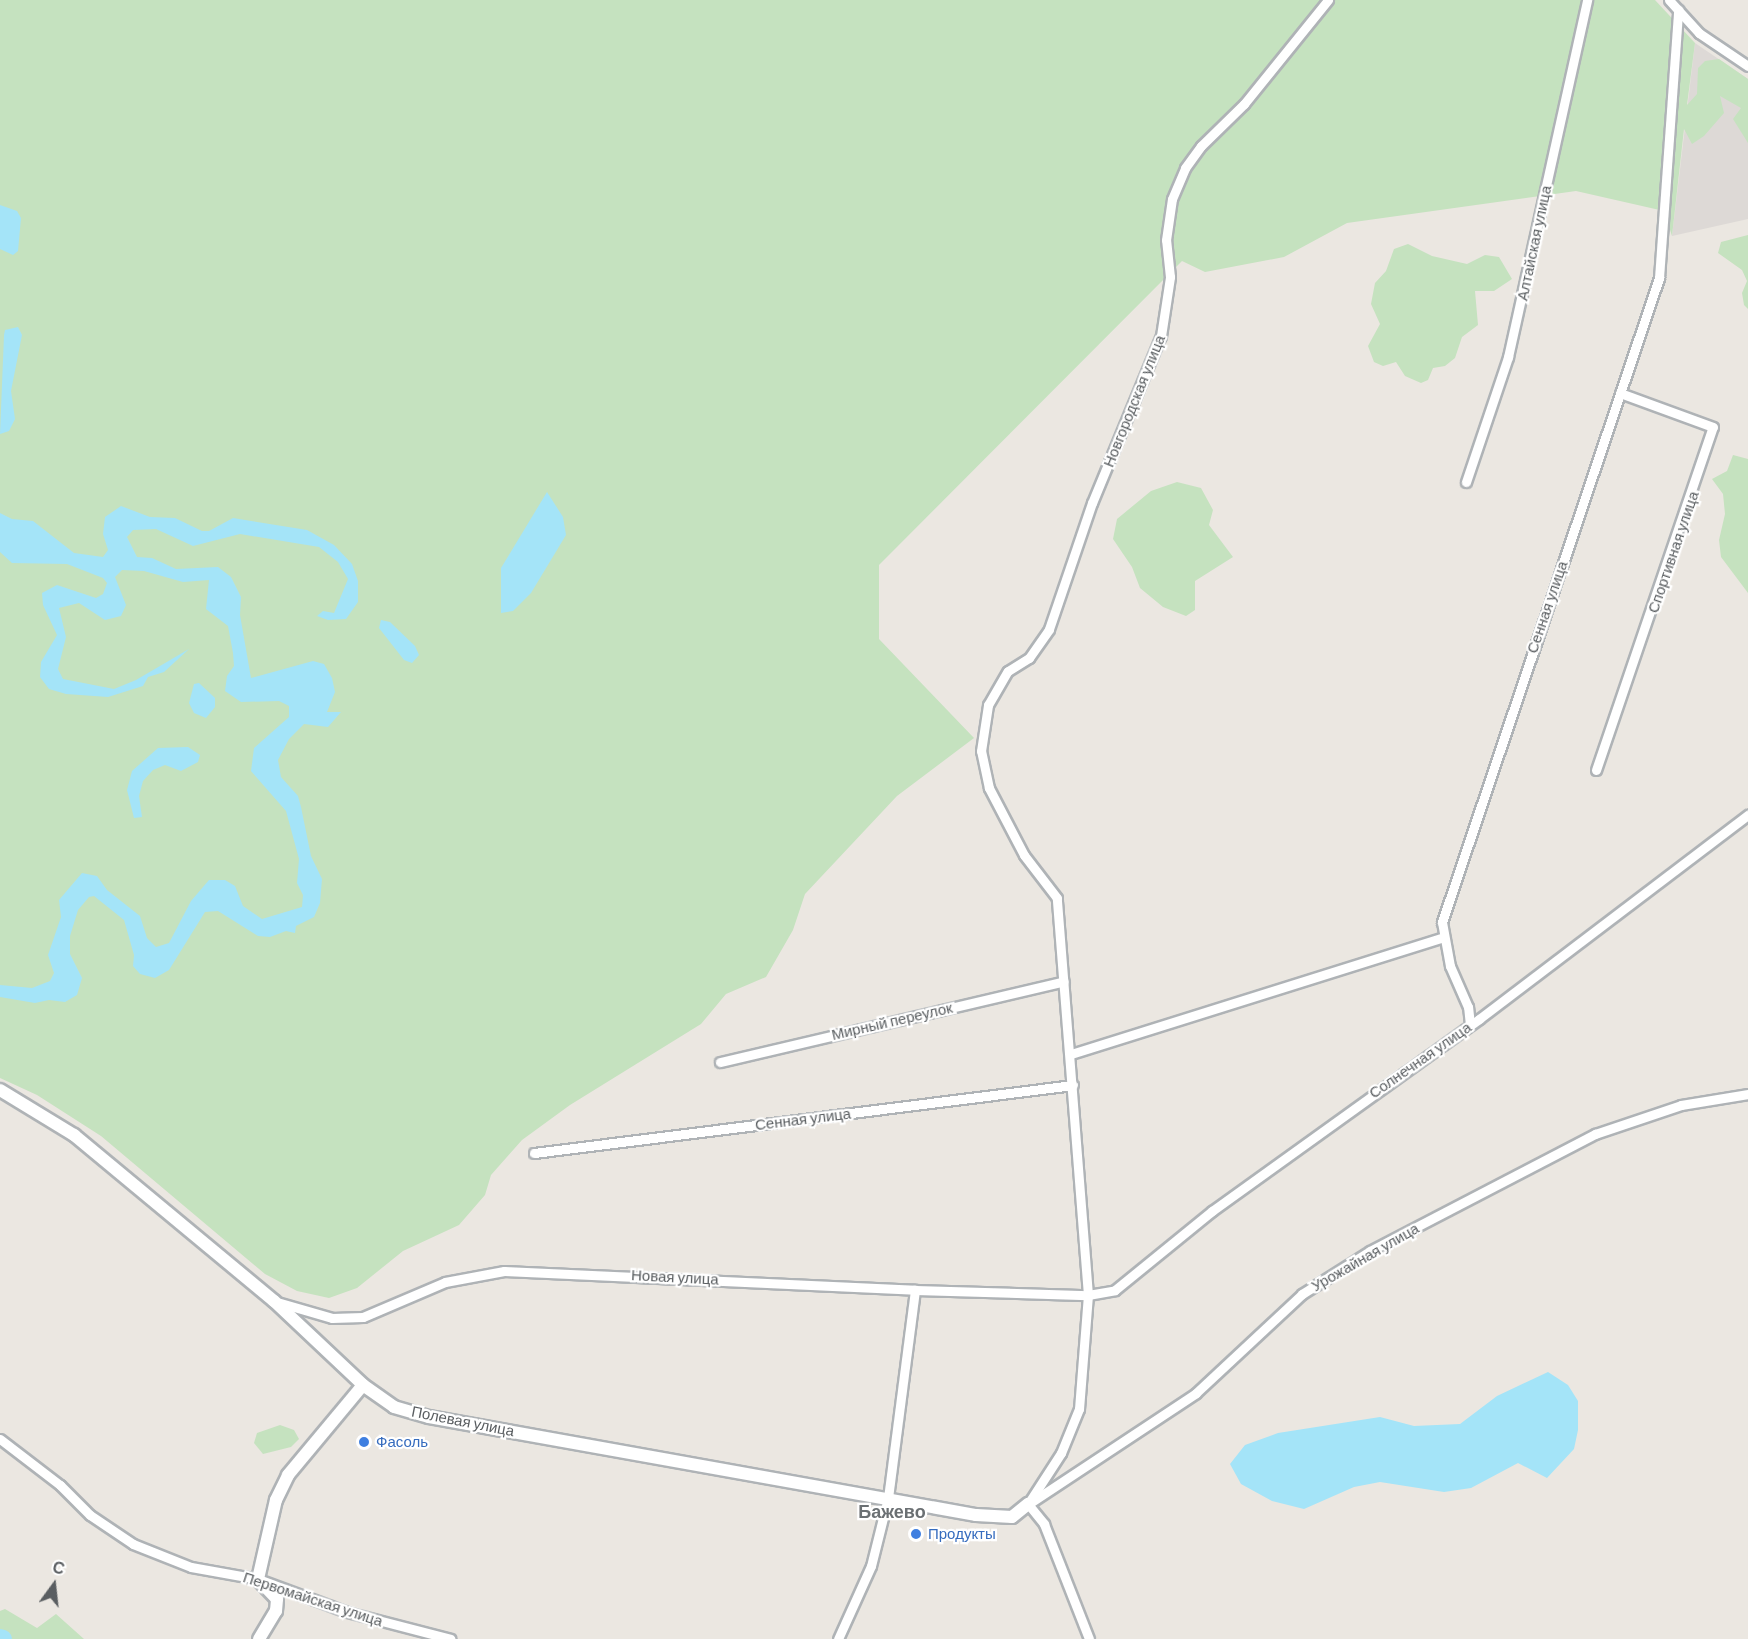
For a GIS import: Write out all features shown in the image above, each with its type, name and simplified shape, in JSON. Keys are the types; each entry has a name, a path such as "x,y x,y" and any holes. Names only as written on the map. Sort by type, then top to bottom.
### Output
{"street":[{"name":"Новгородская улица","path":"1028,1504 1061,1453 1079,1409 1088,1295 1071,1054 1057,898 1024,855 989,788 981,751 988,705 1008,671 1029,658 1049,629 1092,503 1161,336 1170,277 1166,240 1172,199 1201,146 1244,104 1328,0"},
{"name":"Алтайская улица","path":"1466,482 1509,352 1587,0"},
{"path":"1669,0 1699,33 1748,66"},
{"name":"Сенная улица","path":"1470,1025 1444,937 1442,922 1449,894 1659,278 1678,10"},
{"name":"Спортивная улица","path":"1596,770 1713,427 1620,393"},
{"name":"Солнечная улица","path":"1088,1295 1115,1290 1212,1211 1470,1025 1748,815"},
{"path":"1071,1054 1444,937"},
{"name":"Мирный переулок","path":"720,1062 1064,981"},
{"name":"Сенная улица","path":"534,1153 1073,1085"},
{"name":"Полевая улица","path":"0,1090 74,1135 274,1301 363,1385 394,1407 429,1417 985,1516 1012,1517 1028,1504"},
{"name":"Урожайная улица","path":"1028,1504 1196,1393 1302,1294 1371,1251 1595,1134 1681,1105 1748,1094"},
{"name":"Новая улица","path":"274,1301 332,1318 363,1317 446,1282 504,1270 915,1290 1088,1295"},
{"path":"838,1639 871,1566 888,1498 915,1290"},
{"path":"259,1639 276,1611 277,1599 258,1579 276,1500 288,1475 363,1385"},
{"name":"Первомайская улица","path":"0,1439 60,1485 90,1515 133,1545 191,1567 258,1579 347,1612 451,1639"},
{"path":"1028,1504 1044,1524 1089,1639"}],"shaded area":[{"path":"1695,43 1748,79 1748,219 1672,236"}],"green space":[{"path":"0,0 1655,0 1695,43 1687,105 1697,94 1698,68 1705,61 1719,59 1748,79 1748,143 1733,119 1741,108 1720,96 1724,113 1704,136 1692,144 1684,129 1672,236 1664,211 1576,191 1347,223 1284,257 1205,272 1182,261 879,565 879,639 974,738 897,796 805,894 793,930 766,977 726,994 701,1024 570,1105 522,1140 491,1175 485,1195 459,1225 403,1251 357,1288 329,1298 297,1291 265,1274 101,1136 37,1095 0,1078"},
{"path":"1748,235 1748,309 1744,305 1742,293 1747,281 1742,270 1718,253 1721,242"},
{"path":"1408,244 1432,256 1467,264 1485,255 1499,257 1512,279 1494,291 1475,291 1478,325 1462,337 1455,358 1445,366 1433,368 1428,380 1421,383 1405,376 1396,362 1383,366 1374,362 1368,346 1380,324 1371,304 1375,283 1386,271 1394,249"},
{"path":"1733,455 1748,459 1748,593 1721,557 1719,540 1725,514 1723,494 1712,479 1727,471"},
{"path":"1177,482 1201,488 1213,510 1209,525 1233,557 1195,581 1195,610 1186,616 1163,607 1140,588 1132,567 1113,539 1117,519 1151,491"},
{"path":"280,1425 294,1430 299,1439 291,1447 263,1454 254,1443 257,1433"},
{"path":"5,1609 37,1628 56,1614 84,1639 0,1639 0,1611"}],"water":[{"path":"0,205 17,211 21,218 18,251 13,255 0,249"},
{"path":"18,327 22,335 11,391 15,419 9,431 0,434 4,335 5,330"},
{"path":"547,492 563,517 566,535 531,593 513,611 501,613 501,568"},
{"path":"121,506 150,517 175,518 202,531 209,531 233,518 307,530 334,545 352,564 358,581 358,602 346,619 328,620 317,616 323,611 334,613 348,579 338,562 319,547 240,534 193,546 156,529 133,530 127,537 137,557 152,558 176,569 218,567 231,577 241,597 240,615 251,678 313,661 324,664 332,678 335,692 327,712 341,712 328,727 304,724 289,739 278,760 281,777 298,796 311,856 322,879 320,903 314,917 296,926 295,933 286,931 270,937 258,936 218,911 205,912 169,970 155,978 140,974 133,966 134,955 124,920 94,896 89,897 78,910 70,936 70,954 82,978 77,995 65,1002 49,1000 35,1003 0,997 0,985 32,988 50,981 54,973 48,955 61,917 59,900 82,873 97,876 107,890 140,916 147,938 156,947 169,943 191,901 209,880 225,880 235,886 243,906 262,919 302,907 303,895 297,883 299,859 286,811 251,771 254,748 289,717 289,706 279,701 241,702 225,691 227,676 234,666 233,653 228,626 206,609 209,580 183,582 144,571 122,570 115,577 126,605 121,616 105,620 79,603 59,608 66,637 58,669 63,679 114,689 136,680 189,649 164,672 148,677 143,686 108,697 66,694 49,689 40,677 41,662 57,635 43,605 42,593 57,585 96,598 103,594 107,583 103,578 67,564 12,563 0,552 0,513 12,519 33,521 74,553 103,557 108,550 103,534 105,517"},
{"path":"381,620 390,622 415,646 419,655 412,663 404,660 379,628"},
{"path":"199,683 215,698 215,707 206,718 194,713 189,703 194,684"},
{"path":"188,747 200,755 198,762 181,771 165,765 153,770 143,781 139,796 142,817 134,818 127,790 132,771 158,748"},
{"path":"1548,1372 1568,1385 1578,1401 1578,1430 1574,1449 1547,1478 1518,1463 1471,1488 1444,1492 1380,1482 1354,1487 1304,1509 1272,1501 1241,1484 1230,1464 1245,1445 1278,1433 1380,1417 1414,1426 1460,1424 1497,1396"}],"place":[{"name":"Фасоль","path":"364,1442"},
{"name":"Продукты","path":"916,1534"}],"district":[{"name":"Бажево","path":"892,1511"}]}
